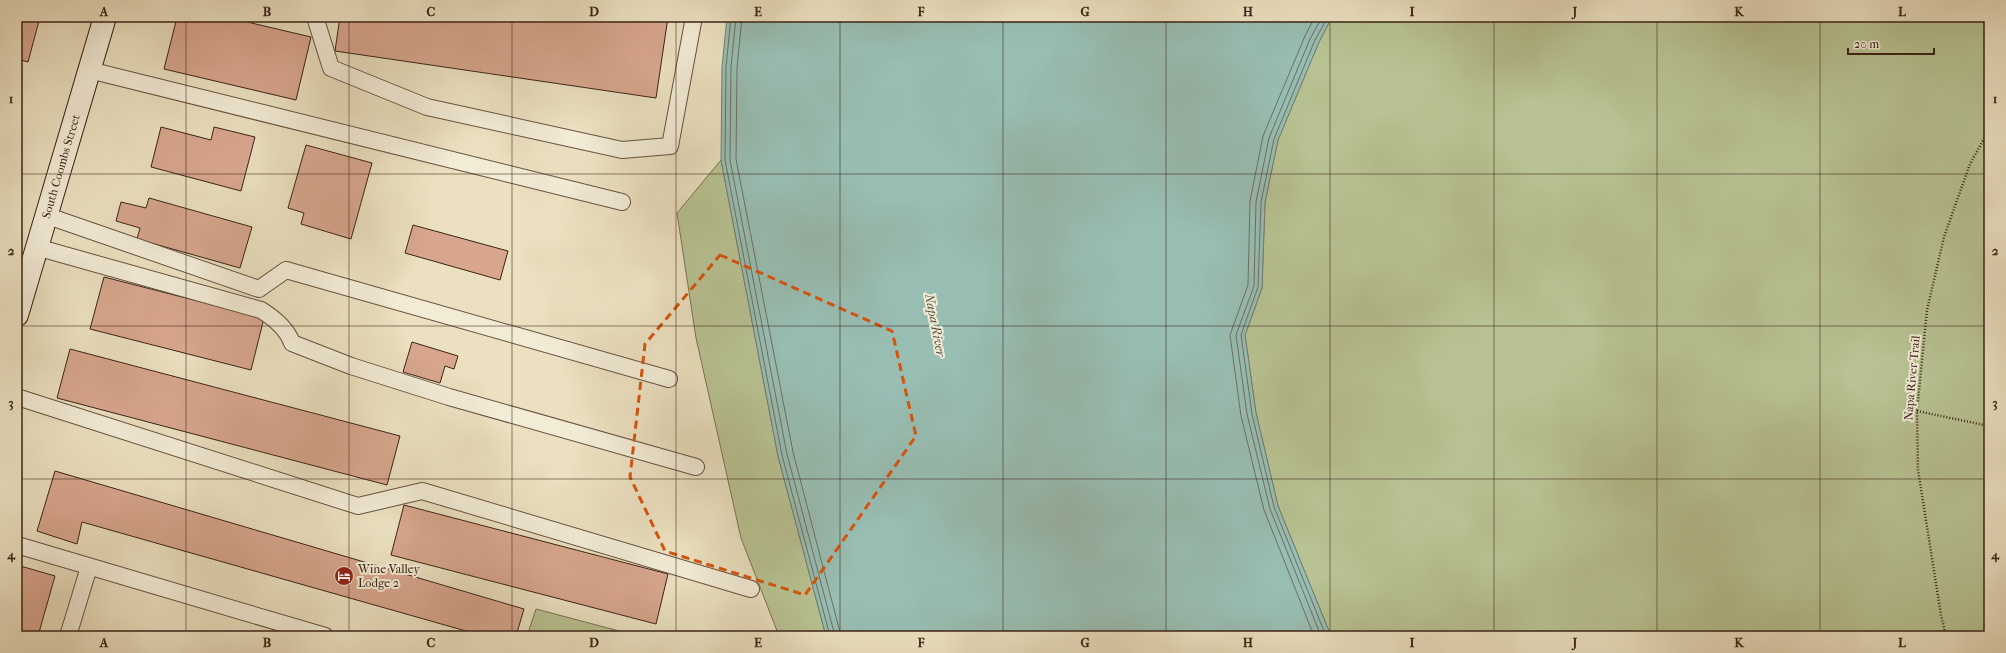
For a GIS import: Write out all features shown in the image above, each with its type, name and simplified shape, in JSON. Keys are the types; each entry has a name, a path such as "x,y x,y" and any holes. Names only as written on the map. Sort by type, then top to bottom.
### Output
{"street":[{"name":"South Coombs Street","path":"17,315 45,215 105,17"}],"lane":[{"path":"315,17 331,68 427,107 622,150 670,146 694,17"},
{"path":"89,70 622,202"},
{"path":"45,215 259,289 286,270 669,379"},
{"path":"36,247 261,310 281,326 290,336 292,343 351,366 449,397 696,467"},
{"path":"17,396 358,506 422,491 751,589"},
{"path":"17,545 325,636"},
{"path":"68,636 89,567"}],"path":[{"name":"Napa River Trail","path":"1946,636 1940,615 1918,470 1917,411 1927,310 1944,237 1970,164 1989,130"},
{"path":"1917,411 1989,426"}],"highlighted area":[{"path":"720,255 892,331 916,436 805,595 665,551 630,477 645,344"}],"green space":[{"path":"1332,17 1989,17 1989,636 1331,636 1278,506 1256,413 1245,335 1262,288 1265,202 1278,140 1319,42"},
{"path":"721,160 778,456 826,636 779,636 741,538 696,338 677,213"},
{"path":"536,609 638,636 527,636"}],"water":[{"name":"Napa River","path":"727,17 1332,17 1319,42 1278,140 1265,202 1262,288 1245,335 1256,413 1278,506 1331,636 826,636 778,456 721,160 722,67"}],"building":[{"path":"17,17 40,17 28,62 17,59"},
{"path":"177,17 226,17 311,37 296,100 164,69"},
{"path":"340,17 668,17 656,98 335,51"},
{"path":"161,127 211,140 214,127 255,137 241,191 151,167"},
{"path":"306,145 372,163 351,239 301,224 304,213 288,208"},
{"path":"149,198 252,227 240,268 137,239 140,228 116,221 121,202 146,208"},
{"path":"413,225 508,251 500,280 405,253"},
{"path":"104,277 264,318 251,370 90,329"},
{"path":"412,342 458,356 454,369 445,366 440,383 403,372"},
{"path":"70,349 400,436 387,485 57,398"},
{"name":"Wine Valley Lodge 2","path":"55,471 524,609 516,636 472,636 473,633 82,522 77,544 37,531"},
{"path":"404,505 668,574 656,624 391,555"},
{"path":"17,565 55,576 38,636 17,636"}],"place":[{"name":"Wine Valley Lodge 2","path":"344,576"}]}
